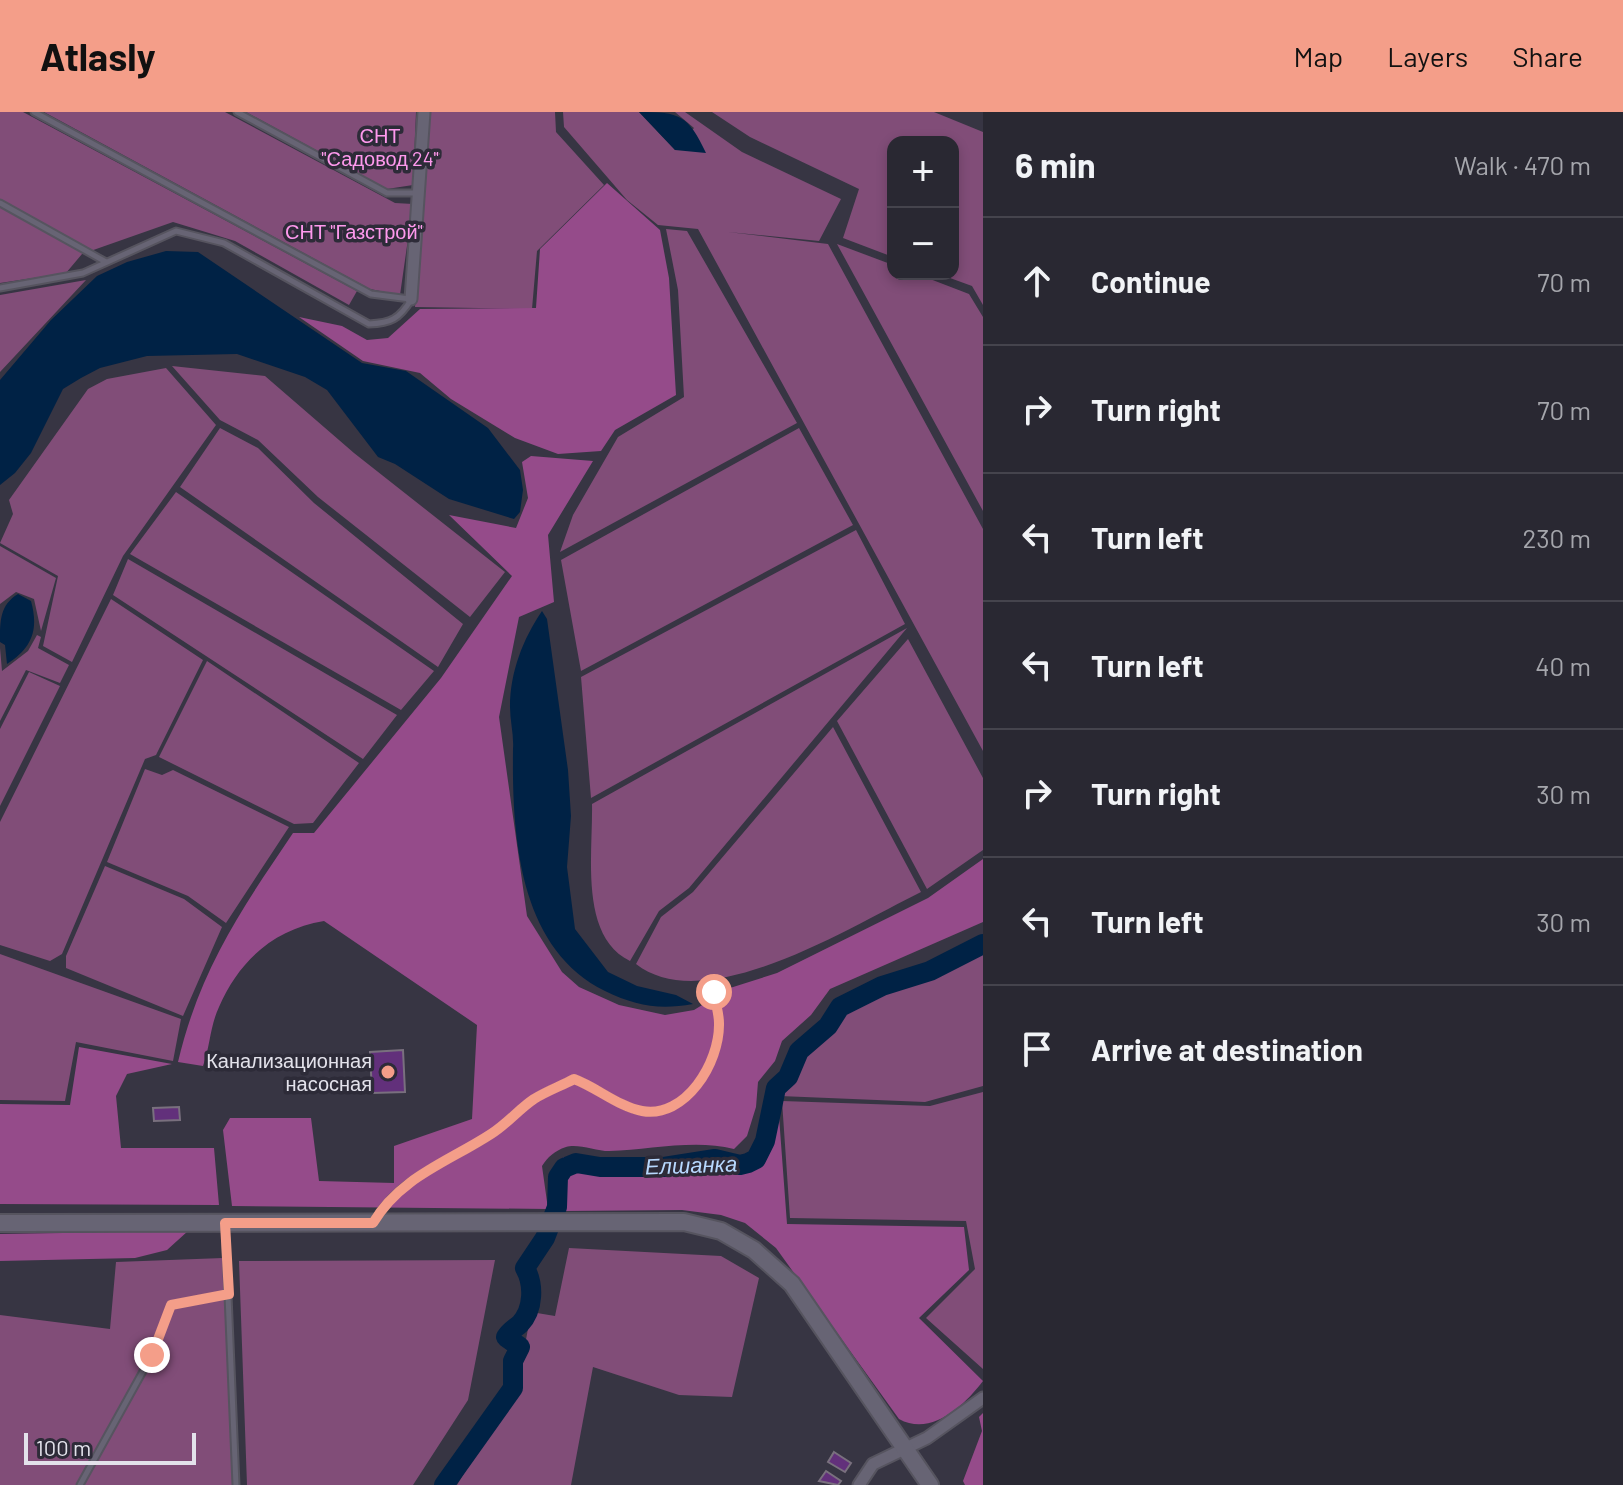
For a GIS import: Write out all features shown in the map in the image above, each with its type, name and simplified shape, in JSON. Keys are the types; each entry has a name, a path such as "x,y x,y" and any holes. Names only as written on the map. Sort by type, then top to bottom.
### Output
{"main road":[{"path":"0,1223 684,1222 721,1231 754,1250 792,1284 930,1485"}],"street":[{"path":"411,299 424,112"},
{"path":"859,1485 873,1464 907,1449 983,1398"}],"lane":[{"path":"0,288 83,273 176,231 224,243 369,324 389,324 401,315 411,299 371,294 34,112"},
{"path":"237,112 387,193 419,193"},
{"path":"0,203 106,262"},
{"path":"373,1223 386,1201 420,1173 453,1159 510,1122 533,1100 574,1079 639,1111 662,1113 686,1099 713,1056 719,1024 714,992"},
{"path":"225,1223 236,1485"},
{"path":"80,1485 152,1355 171,1305 229,1294"}],"green space":[{"path":"0,112 23,112 357,291 349,305 235,241 173,222 82,254 66,273 0,283"},
{"name":"СНТ \"Газстрой\"","path":"44,112 225,112 395,203 413,204 400,295 370,289"},
{"name":"СНТ \"Садовод 24\"","path":"246,112 416,112 413,185 387,189"},
{"path":"428,112 555,112 556,132 604,185 537,251 532,309 415,307"},
{"path":"563,112 639,112 675,150 694,128 675,112 685,112 742,152 841,199 819,241 728,232 828,244 983,529 983,751 698,229 658,225 627,200 564,127"},
{"path":"712,112 934,112 983,132 983,305 972,286 956,280 959,280 959,136 887,136 887,255 843,238 859,189 750,137"},
{"path":"666,229 687,231 797,423 560,552 573,515 618,437 684,397 678,290"},
{"path":"837,244 887,263 887,280 933,280 969,294 983,317 983,511"},
{"path":"86,280 0,372 0,295"},
{"path":"172,366 265,376 354,453 505,572 470,617 318,497 258,440 220,420"},
{"path":"166,368 216,425 123,556 72,662 43,646 58,576 0,543 13,514 9,500 88,389 107,379"},
{"path":"220,428 258,448 314,503 463,624 438,667 180,487"},
{"path":"799,428 853,525 581,671 561,560"},
{"path":"176,492 434,671 401,710 130,554"},
{"path":"856,530 905,624 591,798 581,677"},
{"path":"0,546 56,578 41,631 34,599 16,592 0,604"},
{"path":"128,559 397,715 363,759 113,595"},
{"path":"111,599 203,660 156,755 145,759 62,954 50,961 0,945 0,822"},
{"path":"907,628 689,888 659,911 630,961 614,949 603,933 592,892 592,804"},
{"path":"37,635 41,637 38,648 69,665 60,683 26,670 0,721 0,648 2,671 28,651"},
{"path":"908,639 983,778 983,850 927,889 837,721"},
{"path":"207,661 359,763 313,823 294,824 159,757"},
{"path":"29,672 60,686 0,806 0,729"},
{"path":"833,727 921,892 819,944 739,974 700,981 666,978 636,964 661,917 693,892"},
{"path":"145,769 162,775 173,770 289,827 226,923 188,896 107,862"},
{"path":"105,866 184,899 222,927 183,1016 66,968 66,956"},
{"path":"983,939 983,1086 925,1102 780,1096 770,1091 793,1054 839,1001 884,978 907,974"},
{"path":"0,954 181,1019 173,1061 76,1042 65,1101 0,1100"},
{"path":"983,1092 983,1369 926,1318 975,1269 966,1221 790,1218 782,1101 930,1106"},
{"path":"569,1248 721,1256 759,1278 732,1397 679,1395 593,1367 571,1485 457,1485 518,1384 531,1312 555,1316"},
{"path":"223,1258 233,1485 0,1485 0,1315 110,1329 116,1262"},
{"path":"495,1260 468,1400 413,1485 247,1485 239,1261"}],"shaded area":[{"path":"607,183 660,230 669,278 676,395 615,430 601,451 558,454 515,438 451,399 420,373 363,361 299,317 342,326 367,340 388,338 420,309 536,308 540,249"},
{"path":"531,456 593,461 548,535 554,602 519,617 499,717 527,916 562,972 579,987 619,1005 665,1015 694,1010 730,988 777,973 928,898 983,859 983,922 830,989 811,1015 782,1041 775,1061 758,1082 756,1107 747,1136 734,1149 703,1145 609,1151 566,1147 558,1150 542,1166 548,1209 232,1206 223,1130 230,1118 311,1118 319,1181 394,1183 394,1146 472,1119 477,1025 324,921 289,931 260,950 227,990 214,1022 203,1066 178,1062 210,969 256,888 293,833 314,833 441,678 512,576 449,515 516,528 528,498 522,462"},
{"path":"79,1047 172,1064 127,1074 116,1096 121,1148 214,1148 219,1205 0,1204 0,1104 70,1105"},
{"path":"771,1098 778,1103 787,1224 964,1227 969,1270 919,1318 983,1381 957,1409 946,1416 923,1424 911,1424 899,1419 776,1248 745,1223 721,1215 682,1210 565,1211 556,1166 564,1157 598,1162 651,1163 709,1155 728,1161 747,1157 762,1132"},
{"path":"188,1231 167,1250 135,1258 0,1261 0,1234"},
{"path":"983,1413 983,1485 965,1485 963,1481 982,1431 979,1417"}],"water":[{"path":"639,112 664,113 681,118 694,131 706,153 675,150"},
{"path":"166,251 198,252 362,363 406,371 488,428 520,470 523,490 520,512 514,519 449,499 395,464 378,457 327,390 305,377 237,354 147,356 100,368 81,378 63,389 31,453 15,473 0,485 0,380 51,320 97,276 127,262"},
{"path":"18,594 31,601 34,629 28,645 7,664 5,645 0,642 1,620 4,608"},
{"path":"542,611 547,619 568,770 571,816 567,867 575,929 608,972 637,986 676,995 693,1004 669,1007 648,1005 605,991 576,972 554,947 537,918 519,852 510,707 512,681 519,656"}],"building":[{"name":"Канализационная насосная","path":"403,1050 405,1092 372,1093 370,1052"},
{"path":"179,1107 180,1120 154,1121 153,1108"},
{"path":"834,1452 851,1463 845,1472 828,1462"},
{"path":"826,1471 841,1481 838,1485 819,1481"}],"waterway":[{"name":"Елшанка","path":"444,1485 513,1388 513,1361 520,1347 506,1337 528,1311 531,1289 525,1268 545,1238 557,1207 558,1177 564,1168 576,1163 600,1167 664,1167 715,1159 740,1165 756,1159 765,1141 776,1088 788,1077 799,1051 828,1026 840,1007 882,986 930,971 983,944"}],"place":[{"name":"Канализационная насосная","path":"388,1072"}],"route":[{"path":"152,1355 171,1305 229,1294 225,1223 373,1223 386,1201 420,1173 453,1159 510,1122 533,1100 574,1079 596,1087 639,1111 662,1113 686,1099 713,1056 719,1024 714,992"}]}
